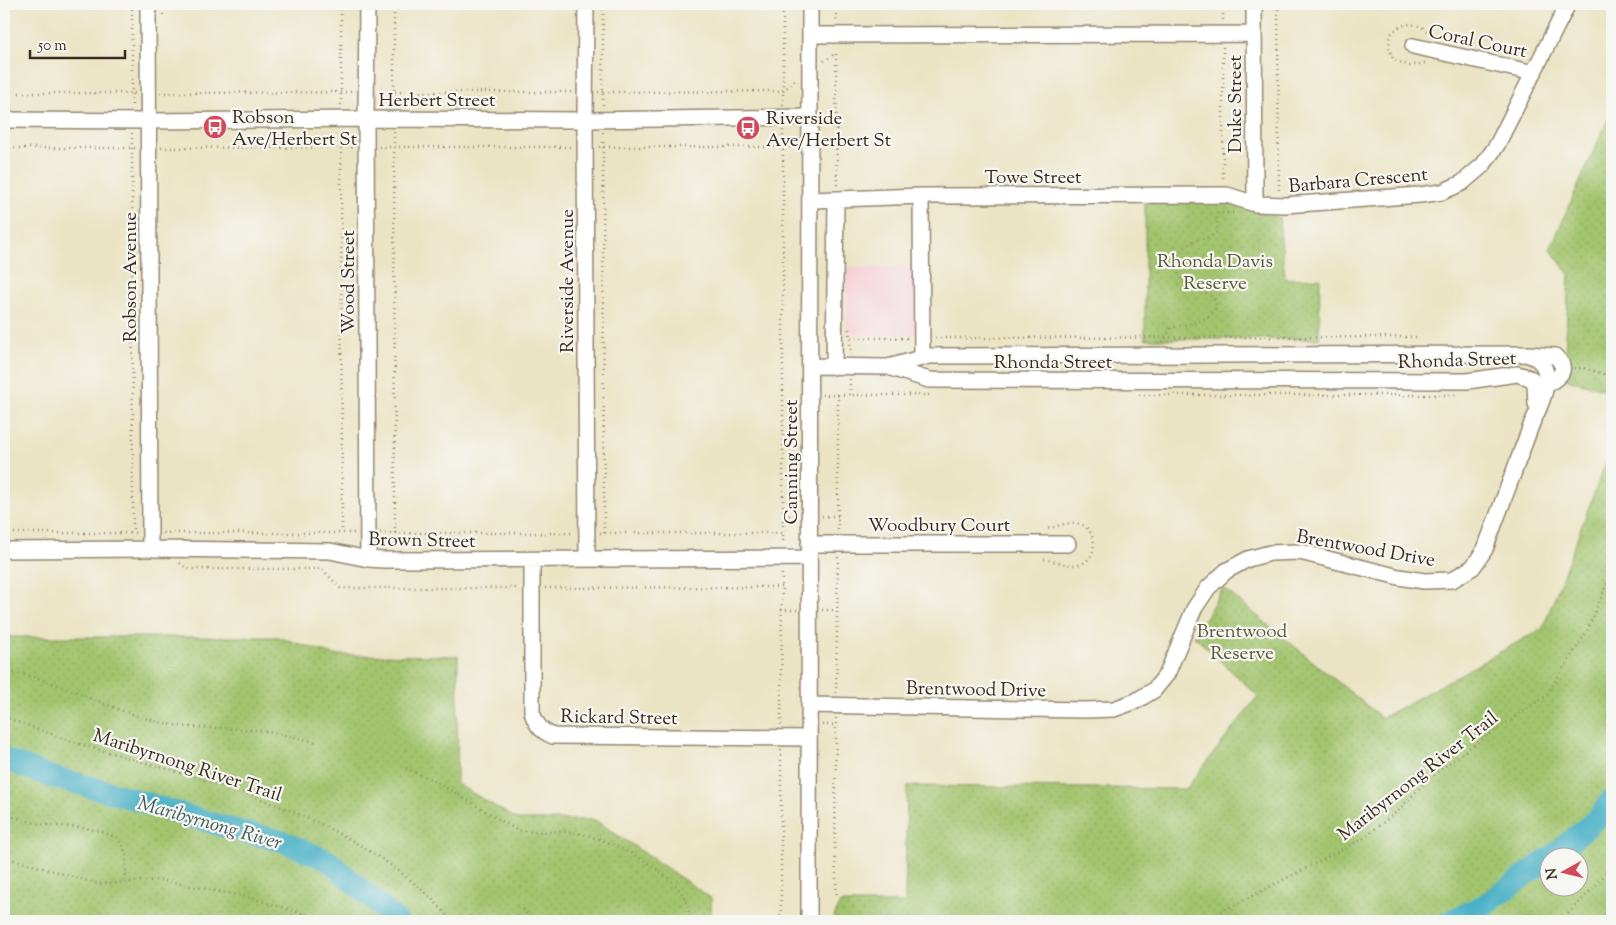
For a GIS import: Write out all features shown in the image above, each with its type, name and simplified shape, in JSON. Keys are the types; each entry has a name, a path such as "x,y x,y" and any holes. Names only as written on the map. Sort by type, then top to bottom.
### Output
{"street":[{"name":"Robson Avenue","path":"148,4 150,550"},
{"name":"Wood Street","path":"367,4 368,560"},
{"name":"Riverside Avenue","path":"586,4 587,559"},
{"name":"Canning Street","path":"808,921 810,4"},
{"name":"Duke Street","path":"1254,4 1255,204"},
{"name":"Barbara Crescent","path":"1255,204 1279,205 1420,195 1442,192 1462,183 1483,166 1497,144 1568,4"},
{"path":"810,35 1223,28 1254,34"},
{"name":"Coral Court","path":"1413,46 1534,73"},
{"name":"Herbert Street","path":"4,120 603,120 810,117"},
{"name":"Towe Street","path":"810,200 1215,188 1228,195 1255,204"},
{"path":"921,196 922,358"},
{"path":"834,367 836,200"},
{"path":"1525,354 1555,356 1563,368 1558,378 1546,386 1541,404 1532,423"},
{"name":"Rhonda Street","path":"810,366 888,367 929,356 1525,354 1535,357 1542,364 1546,376 1546,386"},
{"path":"1121,381 1122,356"},
{"name":"Rhonda Street","path":"888,367 929,380 1467,381 1517,374 1532,379 1535,384 1536,395 1532,423"},
{"name":"Brentwood Drive","path":"809,705 1085,710 1114,708 1136,701 1154,690 1167,674 1194,609 1208,588 1226,571 1248,559 1270,553 1300,552 1399,577 1424,581 1452,580 1473,567 1485,549 1532,423"},
{"name":"Woodbury Court","path":"809,551 838,544 1068,544"},
{"name":"Brown Street","path":"4,550 330,551 368,560 783,558 809,551"},
{"name":"Rickard Street","path":"532,560 532,712 534,720 540,729 546,733 553,736 809,737"}],"path":[{"path":"132,4 133,533"},
{"path":"341,4 342,533"},
{"path":"394,4 395,533"},
{"path":"603,4 604,533"},
{"path":"780,921 781,587 784,533 783,4"},
{"path":"836,4 836,200"},
{"path":"1155,356 1171,328 1206,319 1214,311 1216,305 1213,297 1182,281 1176,271 1175,261 1184,248 1194,241 1213,236 1217,232 1218,213 1215,188 1224,182 1223,4"},
{"path":"1278,4 1279,205"},
{"path":"1430,63 1409,66 1393,59 1389,47 1390,35 1398,28 1412,24 1422,27 1436,37"},
{"path":"4,93 783,91 810,66 827,60 836,53"},
{"path":"4,148 810,147"},
{"path":"1218,213 1239,213"},
{"path":"849,327 851,338 850,395"},
{"path":"851,338 1418,337"},
{"path":"1563,368 1583,368 1612,376"},
{"path":"837,899 835,856 838,394"},
{"path":"1137,396 1454,396 1466,394"},
{"path":"810,395 929,395"},
{"path":"4,533 784,533"},
{"path":"178,560 186,569 322,568 340,588 781,587"},
{"name":"Maribyrnong River Trail","path":"1203,921 1361,840 1399,810 1427,780 1546,696 1587,631 1612,572"},
{"path":"4,671 45,680 164,724 264,731 286,734 315,742"},
{"name":"Maribyrnong River Trail","path":"4,717 96,749 209,781 279,806 354,841 382,859 415,884 452,921"},
{"path":"781,737 809,737 836,725"},
{"path":"781,737 809,737"},
{"path":"406,768 437,782 516,830 572,832 617,846 657,870 674,884 682,894 691,921"},
{"path":"4,814 41,824 101,831 116,836 124,848 126,858 125,882"},
{"path":"4,857 99,884 161,880 251,898 321,921"},
{"path":"1561,921 1596,885 1612,865"},
{"path":"523,909 534,921"},
{"path":"808,921 827,917 841,921"}],"shaded area":[{"path":"846,267 918,267 919,335 846,335"}],"green space":[{"path":"1612,110 1612,392 1564,378 1569,274 1550,249"},
{"name":"Rhonda Davis Reserve","path":"1145,202 1233,202 1254,211 1279,218 1285,279 1320,278 1319,339 1145,339"},
{"name":"Brentwood Reserve","path":"1612,446 1612,921 832,921 840,903 905,903 907,786 1186,789 1258,696 1194,636 1223,588 1382,718 1543,628"},
{"path":"4,637 278,637 334,655 458,656 457,784 518,820 595,820 711,898 712,921 63,921 4,916"}],"waterway":[{"name":"Maribyrnong River","path":"4,759 48,776 117,794 235,830 282,841 329,861 397,921"},
{"name":"Maribyrnong River","path":"1562,848 1599,817 1612,799"},
{"name":"Maribyrnong River","path":"1450,921 1486,904 1538,866"}],"place":[{"name":"Robson Ave/Herbert St","path":"215,127"},
{"name":"Riverside Ave/Herbert St","path":"748,128"}]}
